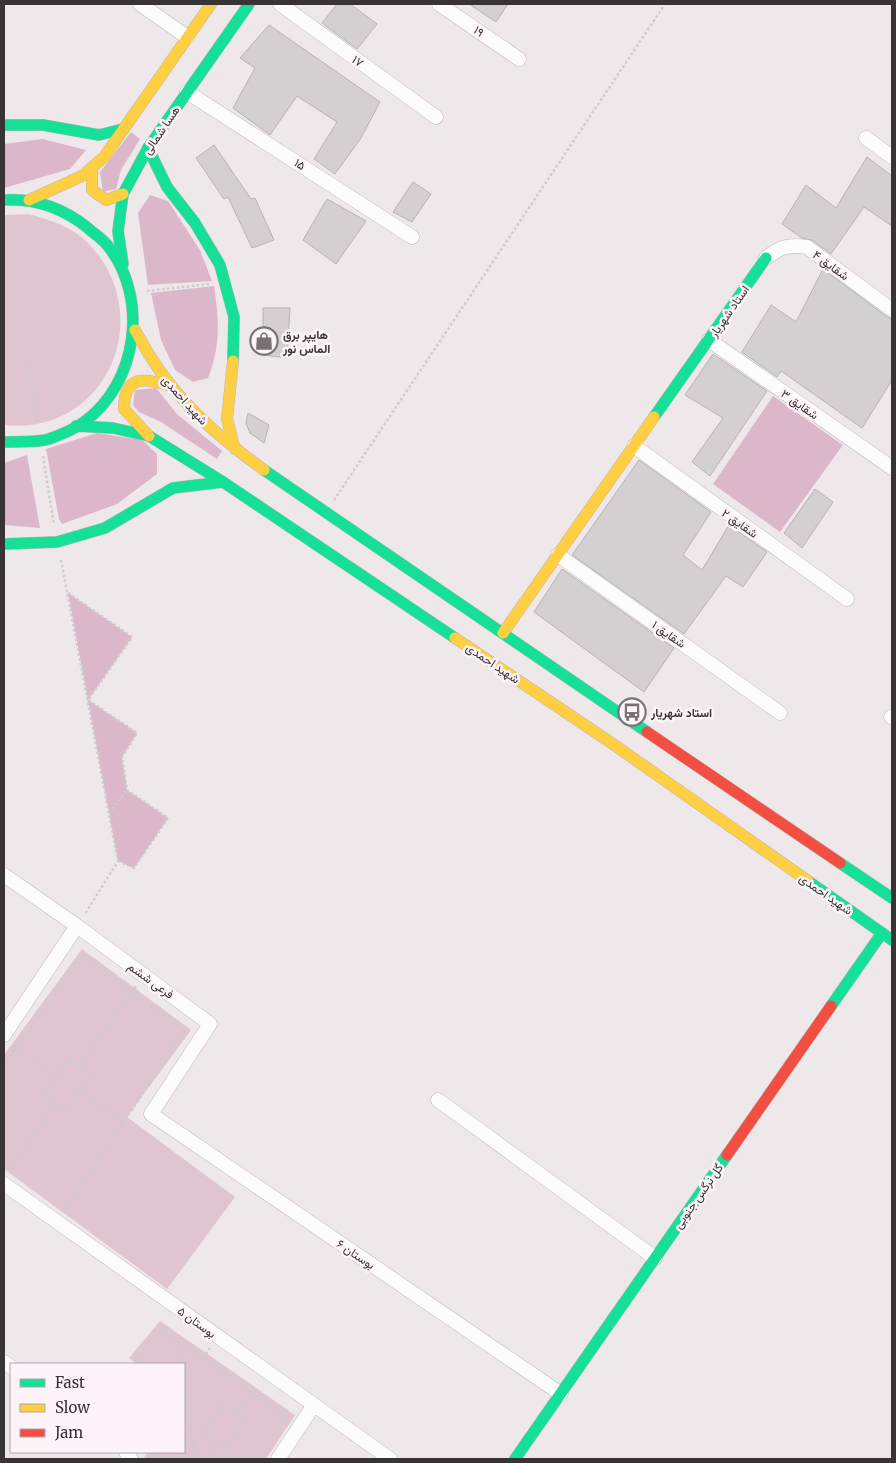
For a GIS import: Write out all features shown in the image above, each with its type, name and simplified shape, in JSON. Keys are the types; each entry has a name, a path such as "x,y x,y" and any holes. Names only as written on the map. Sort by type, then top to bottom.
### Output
{"main road":[{"path":"29,200 66,185 82,176 104,156 211,4"},
{"name":"هسا شمالی","path":"125,273 118,231 123,194 148,148 249,4"},
{"path":"4,125 43,125 99,135 123,129"},
{"path":"148,148 167,187 195,223 215,256 225,282 234,317 233,368 227,419 235,449"},
{"path":"92,168 92,190 106,200 123,194"},
{"path":"7,199 29,200 59,208 86,224 109,246 125,273 132,292 135,330 130,359 117,385 99,408 76,426 40,441 7,444"},
{"name":"استاد شهریار","path":"503,633 766,258"},
{"name":"شهید احمدی","path":"135,330 146,356 171,386 197,415 235,449 325,513 892,898"},
{"path":"149,436 124,410 125,392 132,383 139,380 151,379 171,386"},
{"name":"شهید احمدی","path":"76,426 113,428 149,436 223,482 613,744 892,940"},
{"path":"4,544 57,542 105,528 173,488 223,482"},
{"name":"گل نرگس جنوبی","path":"522,1457 560,1394 882,933"}],"street":[{"path":"140,4 188,37"},
{"name":"۱۷","path":"280,4 436,117"},
{"name":"۱۹","path":"439,4 519,59"},
{"name":"۱۵","path":"187,92 412,237"},
{"path":"866,138 892,157"},
{"name":"شقایق ۴","path":"766,258 780,248 793,244 807,248 892,310"},
{"name":"شقایق ۳","path":"709,340 892,468"},
{"name":"شقایق ۲","path":"634,446 847,599"},
{"name":"شقایق ۱","path":"558,555 780,713"},
{"name":"فرعی ششم","path":"4,875 210,1024 151,1114"},
{"path":"4,1035 77,926"},
{"path":"438,1100 655,1258"},
{"name":"بوستان ۶","path":"151,1114 560,1394"},
{"name":"بوستان ۵","path":"6,1178 390,1459"},
{"path":"278,1459 314,1405"}],"path":[{"path":"325,513 665,4"},
{"path":"132,292 225,282"},
{"path":"57,542 118,862 77,926"},
{"path":"68,593 132,637 88,700"},
{"path":"88,700 137,733 122,757 127,790 109,813"},
{"path":"118,862 134,868 168,818 127,790"},
{"path":"4,1065 83,955 184,1031 64,1213"},
{"path":"80,1066 134,988"},
{"path":"4,1044 16,1049 58,1076"},
{"path":"70,1059 80,1066 91,1075 65,1111 44,1095 70,1059"},
{"path":"79,1092 123,1123"},
{"path":"6,1178 55,1104"},
{"path":"143,1363 136,1358 160,1328 287,1416"},
{"path":"178,1341 182,1363"},
{"path":"185,1389 195,1459"},
{"path":"236,1414 251,1391"},
{"path":"222,1404 246,1421 227,1449 216,1441 203,1432 222,1404"},
{"path":"204,1459 216,1441"}],"shaded area":[{"path":"131,132 140,139 121,170 116,189 103,192 100,172"},
{"path":"43,139 86,150 70,169 4,188 4,144"},
{"path":"150,195 168,201 200,250 212,281 148,285 138,213"},
{"path":"29,214 67,228 87,242 108,271 119,303 120,334 111,365 95,391 71,411 40,423 4,425 4,215"},
{"path":"214,286 218,321 215,354 208,378 193,382 175,370 161,340 151,293"},
{"path":"156,388 177,414 222,451 217,459 161,422 139,412 133,405 135,390"},
{"path":"773,396 843,445 780,532 713,484"},
{"path":"97,433 142,440 157,454 157,474 117,504 62,524 59,519 46,449"},
{"path":"27,455 40,528 4,525 4,463"},
{"path":"68,593 132,637 88,700 137,733 122,757 127,790 168,818 134,868 118,861"},
{"path":"82,949 191,1030 127,1117 235,1197 167,1289 4,1169 4,1055"},
{"path":"160,1321 295,1415 266,1459 143,1459 147,1453 185,1453 185,1363 135,1363 129,1358"}],"building":[{"path":"337,4 350,4 377,24 357,49 322,23"},
{"path":"469,4 508,4 496,22"},
{"path":"269,25 380,102 361,138 335,174 314,159 337,122 297,96 270,135 233,108 255,68 240,58"},
{"path":"214,145 251,199 255,198 274,240 252,248 228,197 224,199 196,158"},
{"path":"867,157 892,176 892,226 864,207 831,254 812,240 802,238 782,224 806,185 836,208"},
{"path":"413,182 431,194 412,222 393,212"},
{"path":"327,199 366,221 336,264 303,240"},
{"path":"823,269 892,319 892,380 862,428 781,371 777,377 742,352 771,305 796,322"},
{"path":"263,308 290,308 287,358 263,355"},
{"path":"713,354 767,391 710,476 692,462 723,418 685,395"},
{"path":"248,413 269,425 264,443 250,433 246,423"},
{"path":"639,460 711,512 683,555 702,570 729,525 767,552 743,587 726,576 684,634 572,555"},
{"path":"815,489 833,502 802,548 784,533"},
{"path":"562,569 674,648 644,692 534,612"}],"traffic: fast":[{"path":"123,264 118,231 123,194 148,148 249,4"},
{"path":"4,125 43,125 99,135 123,129"},
{"path":"148,148 167,187 195,223 220,265 234,317 233,361"},
{"path":"4,200 27,201 59,210 79,221 101,239 108,246 121,267 129,290 133,314 132,339 126,363 116,385 102,405 84,422 67,432 39,441 4,442"},
{"path":"654,417 766,258"},
{"path":"76,426 113,428 149,436 223,482 455,638"},
{"path":"264,470 647,732"},
{"path":"4,544 57,542 105,528 173,488 223,482"},
{"path":"840,863 892,898"},
{"path":"808,881 892,940"},
{"path":"831,1006 882,933"},
{"path":"515,1459 727,1155"}],"traffic: slow":[{"path":"29,200 82,176 104,157 211,4"},
{"path":"92,168 92,190 106,200 123,194"},
{"path":"135,330 147,352 175,391 225,440 264,470"},
{"path":"233,361 227,419 235,449"},
{"path":"149,436 124,409 128,390 132,384 138,381 153,381 171,386"},
{"path":"503,633 654,417"},
{"path":"455,638 613,744 808,881"}],"traffic: jam":[{"path":"647,732 840,863"},
{"path":"727,1155 831,1006"}],"place":[{"name":"هایپر برق الماس نور","path":"264,341"},
{"name":"استاد شهریار","path":"632,712"}]}
